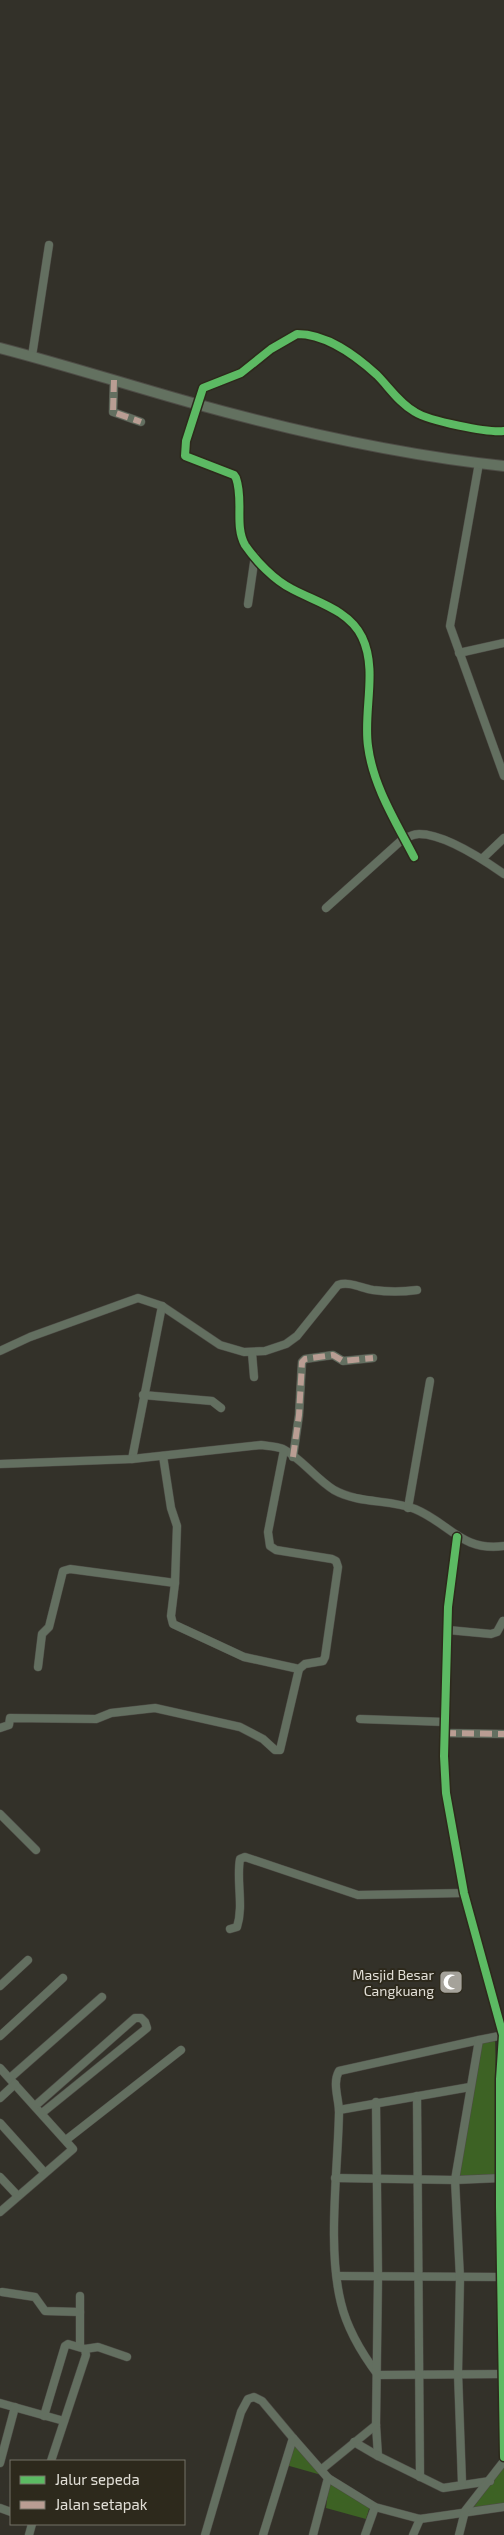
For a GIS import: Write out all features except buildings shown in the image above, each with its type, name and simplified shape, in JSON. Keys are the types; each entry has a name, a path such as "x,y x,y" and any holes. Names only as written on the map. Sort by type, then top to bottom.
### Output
{"street":[{"path":"32,356 48,245"},
{"path":"414,857 371,767 368,743 369,657 362,637 352,622 338,612 290,588 269,572 246,547 240,530 236,478 234,475 185,456 186,441 203,388 241,373 290,336 305,334 323,338 348,352 376,374 403,404 416,413 464,426 504,431"},
{"path":"0,348 198,404 384,448 504,466"},
{"path":"114,380 113,412 140,422"},
{"path":"479,463 450,626 504,776"},
{"path":"248,604 255,556"},
{"path":"459,653 504,643"},
{"path":"326,908 404,838 419,834 437,837 482,859 504,874"},
{"path":"482,859 504,838"},
{"path":"0,1351 129,1299 138,1298 162,1306 220,1345 252,1352 277,1348 297,1336 338,1286 350,1284 371,1289 402,1292 417,1290"},
{"path":"132,1459 143,1395 162,1306"},
{"path":"252,1352 254,1377"},
{"path":"293,1457 299,1415 302,1362 305,1359 328,1355 333,1355 343,1361 373,1358"},
{"path":"408,1508 430,1381"},
{"path":"143,1395 212,1401 221,1408"},
{"path":"0,1464 132,1459 260,1445 284,1450 341,1493 364,1501 408,1508 434,1519 457,1537 478,1546 504,1546"},
{"path":"0,1728 7,1727 10,1718 96,1719 111,1713 155,1708 240,1727 263,1739 278,1751 280,1750 299,1669 305,1664 323,1661 325,1657 338,1567 336,1560 276,1550 270,1546 268,1532 284,1450"},
{"path":"164,1456 171,1508 177,1526 175,1583 171,1616 173,1624 244,1657 299,1669"},
{"path":"457,1537 448,1630 444,1734 446,1793 464,1893 503,2035 501,2278 504,2457 490,2481 465,2511 459,2535"},
{"path":"38,1667 42,1634 49,1627 63,1571 70,1569 175,1583"},
{"path":"448,1630 495,1634 503,1621"},
{"path":"360,1719 445,1722"},
{"path":"444,1734 504,1734"},
{"path":"0,1814 36,1850"},
{"path":"230,1929 236,1927 239,1919 238,1868 240,1859 245,1856 358,1895 464,1893"},
{"path":"0,1986 28,1960"},
{"path":"0,2036 63,1978"},
{"path":"0,2098 13,2081 102,1997"},
{"path":"35,2106 136,2018 141,2018 145,2022 146,2028 42,2113"},
{"path":"378,2374 371,2365 347,2320 341,2302 338,2276 335,2178 339,2110 336,2078 339,2071 503,2035"},
{"path":"462,2483 458,2373 460,2278 455,2180 479,2040"},
{"path":"66,2140 180,2050"},
{"path":"0,2068 73,2149 44,2172 0,2212"},
{"path":"339,2110 470,2087"},
{"path":"417,2096 420,2477"},
{"path":"376,2102 378,2277 376,2425 378,2456"},
{"path":"0,2123 44,2172"},
{"path":"0,2177 18,2196"},
{"path":"335,2178 455,2180 501,2178"},
{"path":"338,2276 501,2278"},
{"path":"2,2292 35,2297 45,2311 80,2312"},
{"path":"51,2460 86,2355 82,2348 80,2296"},
{"path":"44,2416 63,2348 68,2344 82,2348 98,2347 127,2358"},
{"path":"378,2374 503,2374"},
{"path":"205,2535 241,2412 248,2399 254,2397 262,2401 328,2478 375,2507 420,2519 465,2511 504,2507"},
{"path":"0,2403 64,2421"},
{"path":"0,2460 15,2407"},
{"path":"322,2469 376,2425"},
{"path":"263,2535 293,2438"},
{"path":"354,2442 443,2488 462,2483 490,2481"},
{"path":"313,2535 328,2478"},
{"path":"365,2535 375,2507"},
{"path":"414,2535 420,2519"}],"green space":[{"path":"495,2036 498,2178 457,2177 479,2040"},
{"path":"294,2441 325,2476 286,2465"},
{"path":"504,2464 504,2505 471,2511"},
{"path":"329,2482 370,2506 366,2519 326,2508"}],"marked path":[{"path":"114,380 113,412 141,422"},
{"path":"293,1457 299,1415 302,1362 305,1359 333,1355 343,1361 373,1358"},
{"path":"444,1733 504,1734"}],"cycle path":[{"path":"414,857 386,803 371,761 367,733 369,663 362,637 349,620 340,613 285,585 260,564 245,545 242,537 236,478 234,475 185,456 186,441 203,388 241,373 271,349 297,334 319,338 350,353 377,375 394,395 415,412 445,422 472,428 504,431"},
{"path":"457,1537 448,1607 444,1756 446,1793 464,1893 503,2035 500,2079 500,2207 504,2457"}],"place":[{"name":"Masjid Besar Cangkuang","path":"451,1982"}]}
